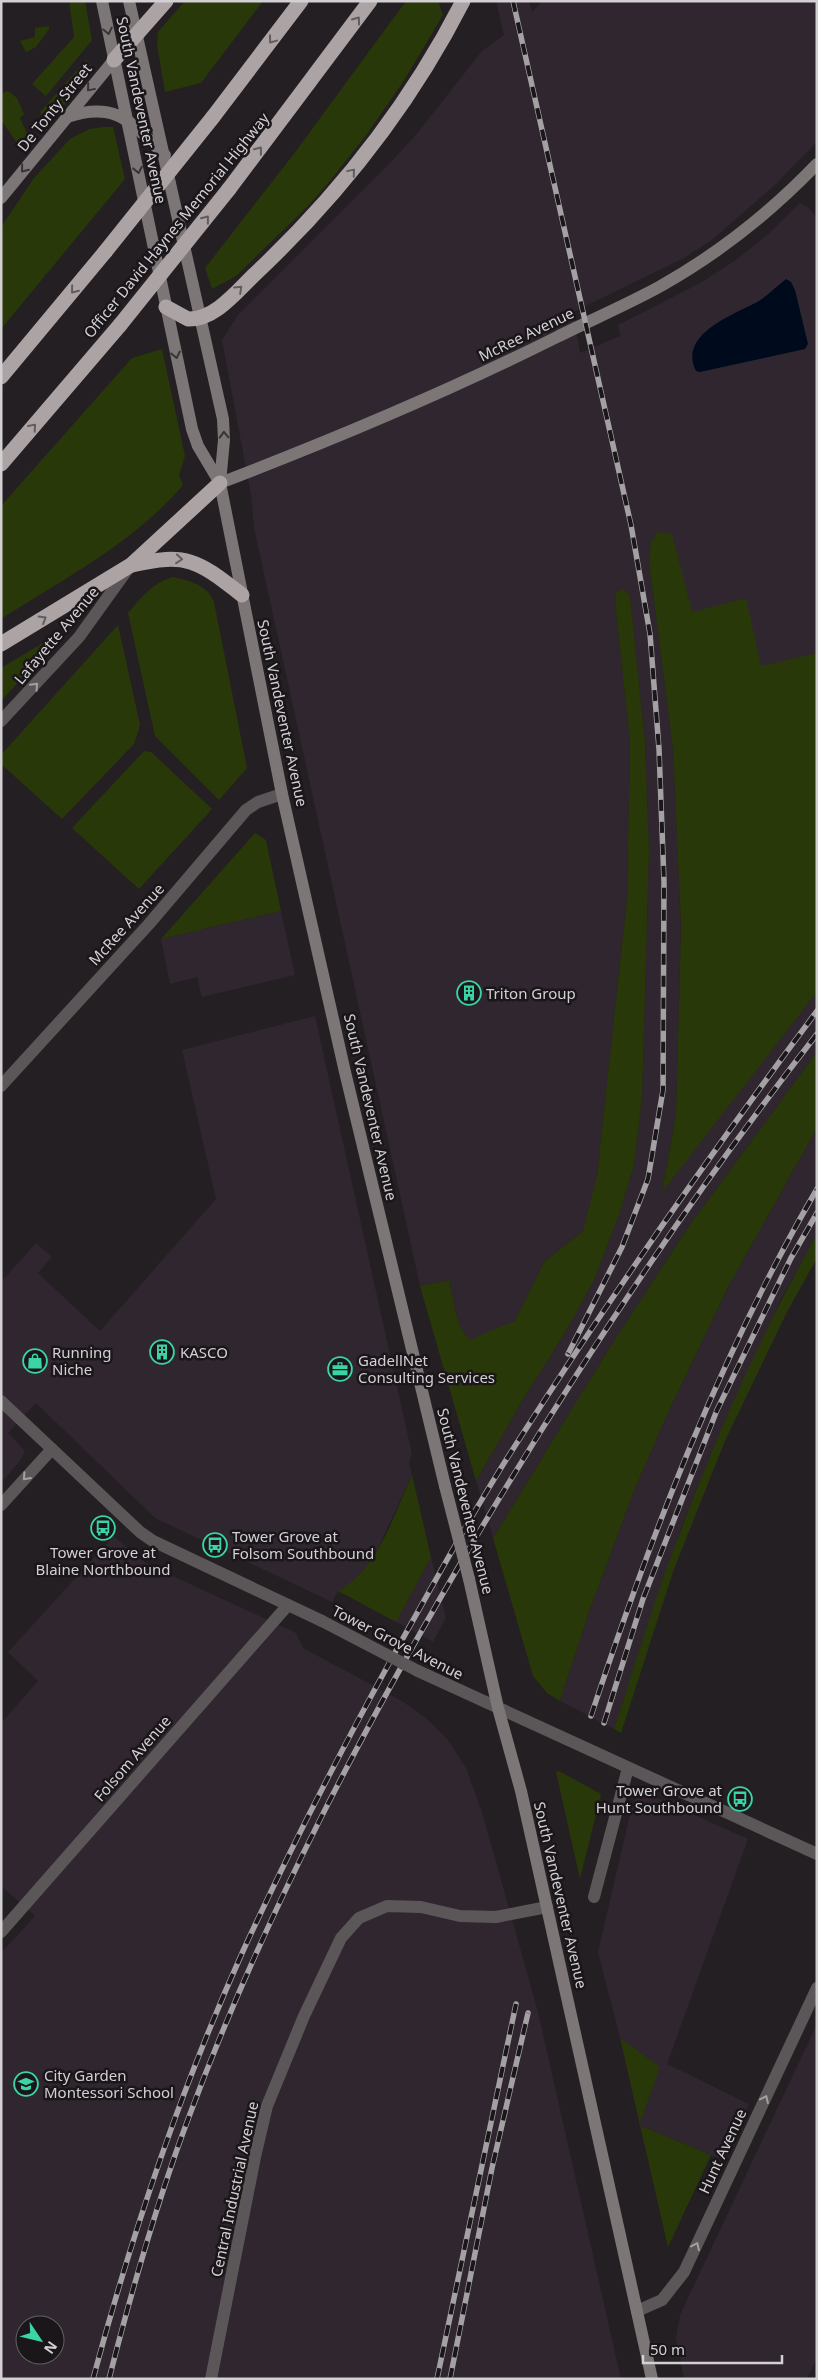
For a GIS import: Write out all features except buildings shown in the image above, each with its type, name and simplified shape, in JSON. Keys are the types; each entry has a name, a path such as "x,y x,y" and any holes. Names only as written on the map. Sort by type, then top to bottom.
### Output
{"highway":[{"path":"114,60 166,1"},
{"path":"1,377 105,252 213,117 301,1"},
{"name":"Officer David Haynes Memorial Highway","path":"1,464 120,325 229,189 370,1"},
{"path":"166,307 188,319 200,318 223,304 326,202 386,129 409,96 450,27 463,1"},
{"path":"1,644 131,565 220,483"},
{"path":"131,565 168,559 188,560 205,568 242,594"}],"main road":[{"name":"South Vandeventer Avenue","path":"102,1 192,429 198,446 220,483"},
{"name":"South Vandeventer Avenue","path":"129,1 223,419 224,440 220,483 282,794 345,1072 469,1579 498,1708 521,1790 652,2379"},
{"name":"De Tonty Street","path":"1,198 114,60"},
{"path":"67,116 82,112 107,111 128,122 165,155"},
{"name":"McRee Avenue","path":"220,483 407,408 508,362 659,287 740,235 774,206 817,164"}],"street":[{"name":"Lafayette Avenue","path":"1,721 79,637 131,565"},
{"name":"McRee Avenue","path":"1,1086 149,924 246,810 258,802 282,794"},
{"name":"Tower Grove Avenue","path":"1,1401 140,1532 153,1541 322,1621 479,1701 817,1854"},
{"path":"1,1505 52,1449"},
{"name":"Folsom Avenue","path":"1,1932 288,1605"},
{"path":"594,1897 628,1768"},
{"name":"Central Industrial Avenue","path":"211,2379 255,2157 267,2106 304,2016 341,1938 359,1918 387,1906 421,1907 460,1916 496,1917 547,1907"},
{"name":"Hunt Avenue","path":"638,2311 662,2300 684,2272 817,1988"}],"shaded area":[{"path":"496,1 529,1 532,12 543,1 817,1 817,142 777,183 712,240 682,259 573,312 580,353 620,336 618,325 702,282 736,260 767,235 800,203 809,208 817,218 817,909 651,542 649,562 673,749 681,926 676,1114 662,1191 817,992 817,1052 689,1226 610,1347 493,1538 476,1481 525,1396 563,1336 594,1280 619,1215 634,1165 642,1099 649,851 645,742 630,596 616,592 615,602 630,742 627,899 597,1175 583,1231 544,1262 515,1321 468,1341 459,1325 449,1280 420,1286 254,528 251,495 222,340 238,315 415,136 482,51 504,35"},
{"path":"281,911 295,975 202,997 197,977 170,984 161,939"},
{"path":"315,1016 412,1454 409,1461 412,1475 374,1557 365,1571 349,1585 338,1591 332,1602 155,1518 36,1403 8,1433 25,1451 20,1461 1,1483 1,1282 36,1243 52,1257 38,1273 100,1331 216,1199 182,1050"},
{"path":"817,1128 817,1234 782,1297 713,1449 681,1528 614,1729 560,1701 590,1609 634,1491 666,1417 728,1287"},
{"path":"114,1536 135,1556 151,1566 296,1633 303,1648 402,1701 427,1719 448,1740 466,1768 482,1812 538,2012 621,2379 1,2379 1,1953 35,1916 1,1886 1,1723 38,1681 8,1652"},
{"path":"431,1557 446,1618 433,1642 396,1622"},
{"path":"646,1793 748,1839 667,2064 749,2104 723,2160 639,2125 659,2067 620,2038 598,1952 632,1806 636,1798"},
{"path":"817,2024 817,2358 807,2379 684,2379 676,2338 680,2315"}],"green space":[{"path":"69,1 85,1 92,40 46,96 32,84 74,37"},
{"path":"185,1 263,1 201,83 165,92 157,45 158,32"},
{"path":"406,1 438,1 443,15 403,82 367,134 309,205 236,276 212,289 205,268 293,155"},
{"path":"49,26 49,29 36,47 26,52 20,41 35,37 35,28"},
{"path":"86,60 92,66 78,89 52,119 46,122 40,112"},
{"path":"8,91 17,98 24,114 20,118 28,136 20,147 1,120 1,93"},
{"path":"113,127 125,179 1,329 1,227 34,178 70,139 89,129"},
{"path":"162,349 185,456 179,475 183,485 143,525 97,559 1,619 1,506 132,358"},
{"path":"658,532 672,534 692,612 746,598 761,666 817,653 817,992 662,1192 676,1114 681,926 673,749 649,562 651,542"},
{"path":"173,577 202,587 214,602 247,768 219,800 155,736 128,613 153,587"},
{"path":"624,589 630,596 645,742 649,851 642,1099 634,1165 619,1215 594,1280 563,1336 525,1396 476,1481 420,1286 449,1280 459,1325 469,1340 515,1321 544,1262 583,1231 597,1175 627,899 630,742 615,602 616,592"},
{"path":"118,625 140,725 134,744 62,819 1,764 1,755"},
{"path":"68,628 1,701 1,668"},
{"path":"144,751 151,752 212,809 139,889 72,828"},
{"path":"255,833 266,840 281,911 161,939"},
{"path":"817,1052 817,1128 728,1287 666,1417 634,1491 590,1609 560,1701 547,1693 533,1676 493,1538 610,1347 689,1226"},
{"path":"817,1234 817,1258 787,1312 725,1441 674,1569 621,1733 614,1729 646,1628 697,1490 744,1378 779,1305"},
{"path":"412,1475 431,1557 396,1622 338,1591 352,1582 364,1570 374,1555 383,1540"},
{"path":"559,1771 601,1794 580,1879 556,1772"},
{"path":"620,2038 660,2067 640,2123"},
{"path":"640,2125 711,2155 668,2247"}],"water":[{"path":"786,279 791,282 795,290 808,344 805,349 700,372 696,371 692,358 694,346 701,336 724,319 759,301"}],"railway":[{"path":"513,1 631,525 650,634 659,749 664,882 663,1090 648,1179 622,1247 568,1354"},
{"path":"93,2379 124,2270 159,2162 220,2003 296,1840 353,1730 455,1545 522,1435 666,1220 817,1011"},
{"path":"109,2379 156,2212 190,2114 219,2039 285,1892 357,1747 435,1606 476,1537 597,1344 682,1218 771,1094 817,1034"},
{"path":"591,1716 663,1513 690,1447 749,1316 817,1189"},
{"path":"604,1723 643,1599 717,1410 791,1258 817,1213"},
{"path":"437,2379 516,2004"},
{"path":"450,2379 492,2168 528,2013"}],"place":[{"name":"Triton Group","path":"469,993"},
{"name":"KASCO","path":"162,1352"},
{"name":"Running Niche","path":"35,1361"},
{"name":"GadellNet Consulting Services","path":"340,1369"},
{"name":"Tower Grove at Blaine Northbound","path":"103,1528"},
{"name":"Tower Grove at Folsom Southbound","path":"215,1545"},
{"name":"Tower Grove at Hunt Southbound","path":"740,1799"},
{"name":"City Garden Montessori School","path":"26,2084"}]}
